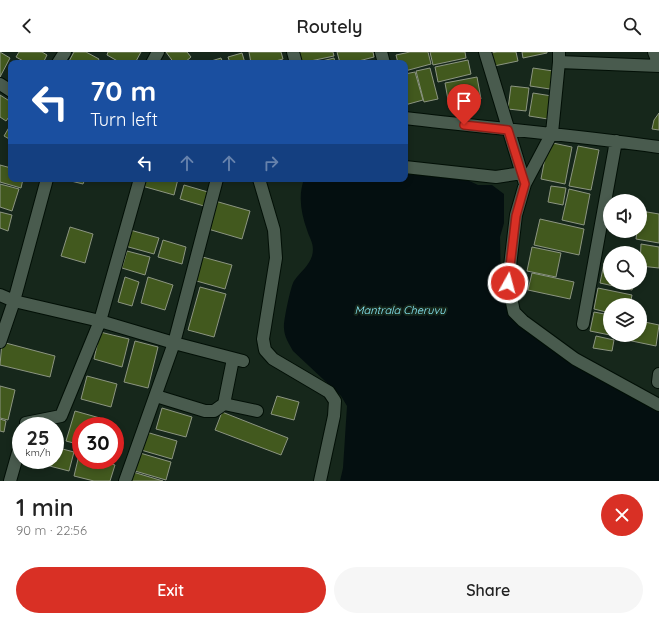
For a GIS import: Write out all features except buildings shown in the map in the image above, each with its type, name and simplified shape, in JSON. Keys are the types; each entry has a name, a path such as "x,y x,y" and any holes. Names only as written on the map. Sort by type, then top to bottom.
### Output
{"street":[{"path":"485,52 524,178"},
{"path":"654,52 659,65 559,57 552,133 524,178 516,216 508,283 514,312 523,322 575,359 659,405"},
{"path":"408,118 508,130 552,133 659,147"},
{"path":"583,324 616,141"},
{"path":"408,167 496,177 524,178"},
{"path":"0,342 14,301 46,182"},
{"path":"56,417 61,416 100,321 139,182"},
{"path":"125,481 174,343 216,182"},
{"path":"259,182 274,230 276,258 263,339 265,350 273,359 329,392 334,401 334,416 320,481"},
{"path":"0,295 14,301 100,321 238,360 224,404 214,411 205,411 156,396"},
{"path":"224,404 257,411"},
{"path":"10,481 13,469"}],"water":[{"name":"Mantrala Cheruvu","path":"408,174 463,178 478,185 492,185 504,194 504,223 500,237 501,289 514,321 547,344 659,411 659,481 340,481 343,468 347,406 341,396 293,351 284,331 289,296 294,281 309,263 313,252 313,245 302,211 303,182 408,182"}],"route":[{"path":"464,125 508,130 525,184 516,216 508,283"}]}
